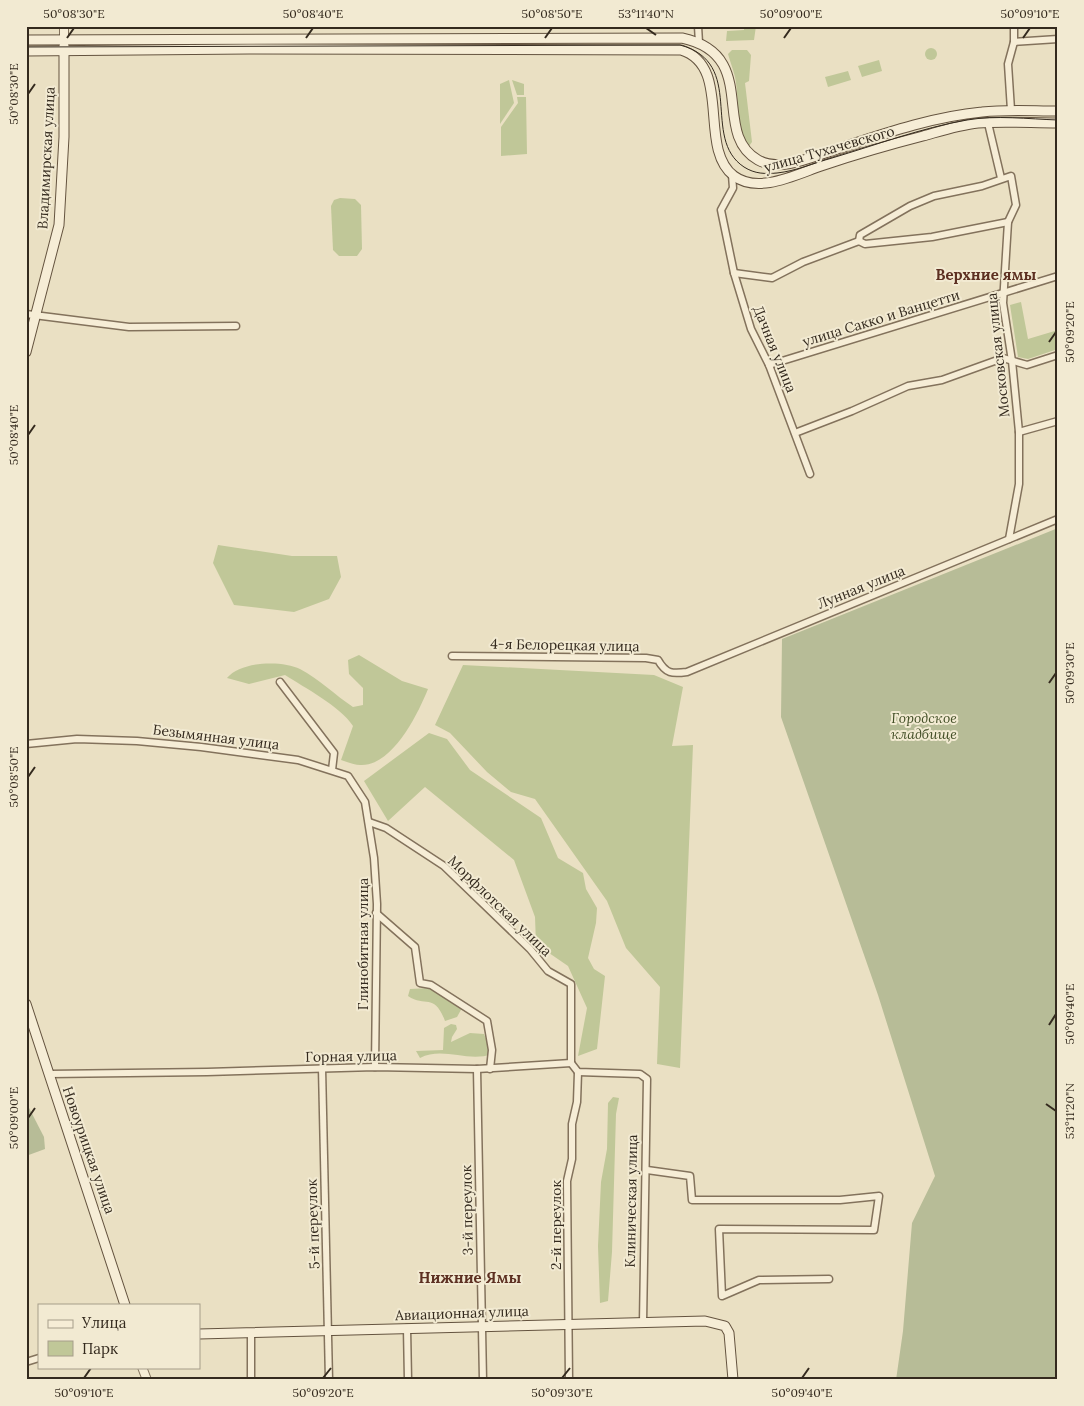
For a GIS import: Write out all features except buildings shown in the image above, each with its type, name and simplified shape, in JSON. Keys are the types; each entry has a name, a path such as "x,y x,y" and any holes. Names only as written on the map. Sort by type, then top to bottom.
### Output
{"main road":[{"path":"26,40 682,38 701,44 698,58"},
{"name":"Владимирская улица","path":"26,352 59,225 64,138 64,39"},
{"name":"улица Тухачевского","path":"701,44 716,55 728,73 737,135 742,145 748,154 766,164 775,165 799,161 947,117 984,111 1058,111"},
{"path":"26,51 676,49 686,51 698,58 704,65 708,78 720,156 732,175"},
{"name":"улица Тухачевского","path":"732,175 749,182 773,182 960,126 988,123 1058,123"},
{"name":"Новоурицкая улица","path":"26,1004 125,1304"},
{"name":"Авиационная улица","path":"200,1334 482,1325 705,1321 726,1326 730,1333 733,1380"}],"street":[{"path":"64,26 64,39"},
{"path":"698,26 701,44"},
{"path":"1011,110 1008,64 1014,42 1014,26"},
{"path":"1014,42 1058,39"},
{"path":"859,241 860,235 910,206 934,196 982,186 1001,178 988,123"},
{"name":"Дачная улица","path":"732,175 733,188 721,210 734,273 751,328 768,366 810,474"},
{"name":"Московская улица","path":"1001,178 1011,176 1016,205 1008,222 1003,294 1019,432 1019,484 1009,540"},
{"path":"734,273 772,278 802,262 859,241 865,244 932,237 1008,222"},
{"name":"улица Сакко и Ванцетти","path":"768,366 1058,276"},
{"path":"26,314 129,327 236,326"},
{"path":"795,433 852,412 908,386 942,380 1002,358 1027,365 1058,355"},
{"path":"1019,432 1058,420"},
{"name":"Лунная улица","path":"672,674 687,672 1058,519"},
{"name":"4-я Белорецкая улица","path":"452,656 646,658 658,660 663,670 672,674"},
{"path":"280,682 334,753 332,770"},
{"name":"Безымянная улица","path":"26,744 78,739 137,740 298,760 348,776 358,788 365,802 369,822"},
{"name":"Глинобитная улица","path":"369,822 374,858 376,913 375,1067"},
{"name":"Морфлотская улица","path":"369,822 386,828 444,866 530,949 548,971 571,984 571,1063"},
{"path":"376,913 414,948 420,983 431,985 487,1021 492,1050 490,1069"},
{"path":"571,1063 578,1072"},
{"name":"Горная улица","path":"49,1074 375,1067 490,1069 571,1063"},
{"name":"5-й переулок","path":"322,1068 329,1380"},
{"name":"3-й переулок","path":"478,1069 483,1380"},
{"name":"Клиническая улица","path":"578,1072 640,1074 647,1079 643,1323"},
{"name":"2-й переулок","path":"569,1380 570,1324 567,1181 572,1159 572,1124 577,1102 578,1072"},
{"path":"647,1170 690,1176 692,1200 840,1200 879,1196 874,1230 719,1229 722,1296 759,1280 829,1280"},
{"path":"407,1328 408,1380"},
{"path":"251,1333 251,1380"},
{"path":"26,1362 38,1358"},
{"path":"142,1368 146,1380"}],"green space":[{"path":"744,26 756,26 754,40 726,41 727,31 744,30"},
{"path":"929,48 933,48 937,54 933,60 929,60 925,56 925,52"},
{"path":"732,50 747,50 751,55 749,81 745,83 752,142 749,146 745,140 740,123 735,77 728,54"},
{"path":"879,60 882,71 862,77 858,66"},
{"path":"848,71 851,80 828,87 825,77"},
{"path":"509,80 514,103 500,124 500,84"},
{"path":"512,80 524,84 524,95 517,95"},
{"path":"517,97 526,97 527,154 501,156 501,127 518,103"},
{"path":"340,198 355,199 361,205 362,249 357,256 339,256 333,250 331,206 334,200"},
{"path":"1021,302 1028,339 1058,330 1058,349 1028,359 1018,357 1010,305"},
{"name":"Городское кладбище","path":"1058,528 1058,1380 896,1380 903,1331 912,1223 935,1176 878,995 781,717 782,639"},
{"path":"218,545 292,556 337,556 341,577 329,599 294,612 234,605 213,563"},
{"path":"359,655 402,681 428,689 411,725 402,737 383,757 372,763 358,765 341,760 353,726 340,711 285,675 249,684 227,678 233,672 252,665 273,663 292,666 314,677 353,707 363,705 363,688 349,674 348,660"},
{"path":"463,665 654,675 683,687 672,746 693,745 680,1068 657,1064 660,987 626,948 607,901 535,799 511,792 487,772 450,733 435,725"},
{"path":"429,733 447,739 470,770 541,818 558,858 583,873 586,889 597,908 596,923 588,958 594,969 605,976 597,1049 578,1056 587,1008 568,966 536,944 535,917 514,860 425,787 388,821 364,781"},
{"path":"431,988 446,999 458,1001 462,1008 457,1017 445,1021 441,1012 433,1004 408,996 410,989"},
{"path":"451,1024 456,1025 457,1029 451,1042 470,1033 484,1034 492,1054 474,1057 438,1054 420,1058 416,1051 443,1050 444,1028"},
{"path":"613,1097 619,1098 616,1114 612,1252 608,1301 600,1303 598,1246 601,1182 607,1149 608,1103"},
{"path":"26,1102 44,1137 45,1149 26,1156"}],"tram line":[{"path":"26,47 680,45 700,54 712,68 718,84 725,138 731,154 744,167 752,171 764,173 777,173 798,169 950,123 1001,118 1058,120"}],"district":[{"name":"Верхние ямы","path":"986,274"},
{"name":"Нижние Ямы","path":"470,1277"}]}
